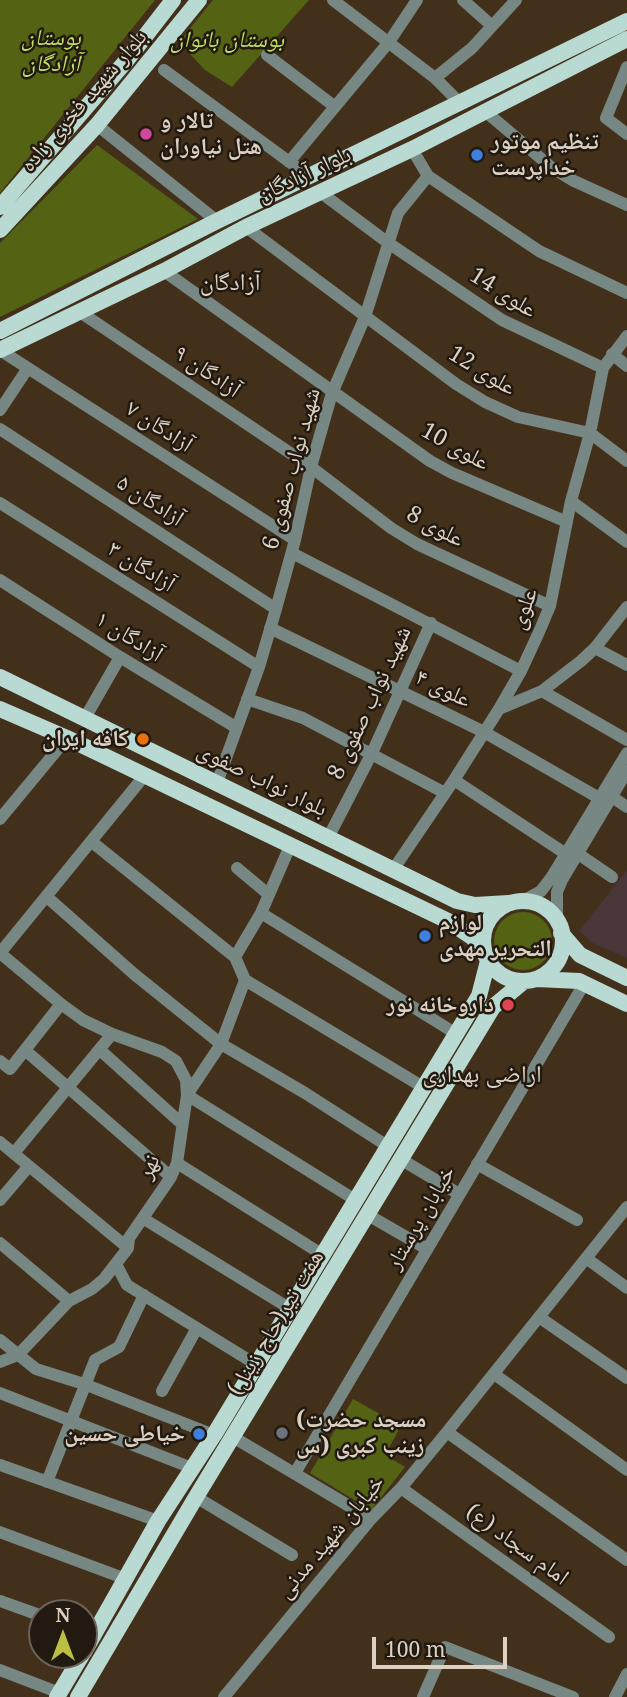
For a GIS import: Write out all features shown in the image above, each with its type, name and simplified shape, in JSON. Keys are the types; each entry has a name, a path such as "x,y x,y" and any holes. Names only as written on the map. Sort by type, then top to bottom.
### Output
{"main road":[{"name":"بلوار شهید فخری زاده","path":"0,207 126,61 173,0"},
{"name":"بلوار شهید فخری زاده","path":"0,230 97,125 199,0"},
{"name":"بلوار آزادگان","path":"0,331 217,221 627,21"},
{"name":"بلوار آزادگان","path":"0,350 412,149 627,39"},
{"name":"بلوار نواب صفوی","path":"0,677 457,901 475,905 516,902"},
{"name":"بلوار نواب صفوی","path":"0,709 67,738 448,921 472,937 485,955"},
{"path":"448,921 458,920 462,916 462,909 457,901"},
{"path":"627,978 580,955 548,909 536,903 516,902 497,910 488,921 483,934 485,955 503,976 530,981 581,982 627,1004"},
{"path":"530,981 549,972 558,962 563,948 559,926"},
{"name":"هفت تیر(حاج زینل)","path":"98,1620 126,1579 158,1521 257,1365 479,996 485,955"},
{"path":"581,982 575,973 576,967 580,962 591,961"},
{"name":"هفت تیر(حاج زینل)","path":"78,1697 195,1497 493,1007 530,981"},
{"path":"479,996 490,995 493,1007"},
{"name":"هفت تیر(حاج زینل)","path":"58,1695 73,1669"}],"street":[{"path":"333,0 435,78 460,103"},
{"path":"289,162 389,42 417,0"},
{"path":"463,0 491,25"},
{"path":"435,78 472,48 516,0"},
{"path":"267,55 334,106"},
{"path":"627,67 606,118 627,134"},
{"path":"164,69 310,177"},
{"path":"486,112 551,167 574,181 627,205"},
{"path":"97,125 217,221"},
{"path":"412,149 428,176 539,251 627,293"},
{"name":"شهید نواب صفوی 6","path":"217,783 259,667 293,546 310,467 332,393 365,317 398,213 428,176"},
{"name":"علوی 14","path":"320,192 387,242 502,320 603,368"},
{"name":"علوی 12","path":"246,228 456,384 485,402 518,417 590,433"},
{"name":"علوی 10","path":"164,271 430,461 567,522"},
{"name":"آزادگان ۹","path":"80,312 310,467"},
{"name":"علوی","path":"393,870 499,709 521,671 550,606 571,501 590,433 603,368 627,336"},
{"name":"آزادگان ۷","path":"0,350 293,546 521,671"},
{"path":"612,354 627,366"},
{"path":"0,410 28,368"},
{"name":"آزادگان ۵","path":"0,429 276,609"},
{"path":"590,433 627,461"},
{"name":"علوی 8","path":"310,467 391,528 417,544 550,606"},
{"path":"571,501 627,542"},
{"name":"آزادگان ۳","path":"0,503 259,667"},
{"name":"آزادگان ۱","path":"0,580 237,728"},
{"path":"499,709 542,691 596,648 627,607"},
{"name":"شهید نواب صفوی 8","path":"328,838 372,753 431,623"},
{"name":"علوی ۴","path":"270,628 484,732 627,807"},
{"path":"596,648 627,665"},
{"path":"85,718 120,657"},
{"path":"542,691 627,740"},
{"path":"247,699 303,718 445,793"},
{"path":"0,819 67,738"},
{"path":"606,798 627,753"},
{"path":"516,902 541,891 572,853 606,798 627,771"},
{"path":"145,775 0,953 83,1020 162,1052 176,1061 186,1080 187,1095 357,1200"},
{"path":"454,780 612,877"},
{"path":"92,842 235,957 245,980 423,1087"},
{"path":"235,957 261,913 290,846"},
{"path":"559,926 557,892 572,853"},
{"path":"237,868 268,894"},
{"path":"47,897 134,974 221,1044 306,1093 389,1147"},
{"path":"261,913 456,1033"},
{"name":"نهر","path":"18,1355 69,1301 92,1289 116,1264 128,1248 129,1238 171,1177 177,1163 187,1095 221,1044 245,980"},
{"name":"خیابان پرستار","path":"295,1473 581,982"},
{"path":"5,1065 26,1051 61,1004"},
{"path":"14,1153 112,1034"},
{"path":"100,1050 181,1123"},
{"path":"26,1051 171,1177"},
{"path":"0,1142 128,1248"},
{"path":"402,1160 459,1194"},
{"path":"177,1163 323,1255"},
{"path":"477,1164 576,1220"},
{"path":"0,1200 29,1166"},
{"name":"خیابان شهید مدنی","path":"225,1697 370,1519 401,1488 447,1432 627,1207"},
{"path":"368,1215 427,1249"},
{"path":"144,1219 289,1308"},
{"path":"0,1243 69,1301"},
{"path":"586,1258 627,1288"},
{"path":"116,1264 127,1285 257,1365"},
{"path":"47,1482 83,1384 95,1360 119,1347 144,1295"},
{"path":"539,1317 627,1378"},
{"path":"162,1391 197,1328"},
{"path":"0,1340 36,1369 83,1384 214,1435"},
{"path":"0,1362 18,1355"},
{"path":"494,1374 627,1470"},
{"path":"0,1393 192,1468"},
{"path":"447,1432 627,1560"},
{"path":"233,1437 370,1519"},
{"path":"0,1465 158,1521"},
{"name":"امام سجاد (ع)","path":"401,1488 609,1637"},
{"path":"195,1497 292,1555"},
{"path":"0,1532 126,1579"},
{"path":"0,1601 28,1611"},
{"path":"423,1697 445,1647 549,1692 573,1697"},
{"path":"0,1670 58,1695"},
{"path":"615,1697 627,1674"}],"shaded area":[{"path":"627,870 627,958 593,943 579,931"}],"green space":[{"name":"بوستان آزادگان","path":"0,0 155,0 0,193"},
{"name":"بوستان بانوان","path":"213,0 309,0 232,87 205,70 179,42"},
{"path":"97,145 198,219 0,317 0,243"},
{"path":"523,912 539,917 547,925 552,941 547,957 539,965 523,970 507,965 499,957 494,941 499,925 507,917"},
{"path":"353,1399 401,1426 385,1455 405,1467 371,1510 310,1473"}],"place":[{"name":"تالار و هتل نیاوران","path":"146,134"},
{"name":"تنظیم موتور خداپرست","path":"477,155"},
{"name":"کافه ایران","path":"143,739"},
{"name":"لوازم التحریر مهدی","path":"425,936"},
{"name":"داروخانه نور","path":"508,1005"},
{"name":"(مسجد حضرت زینب کبری (س","path":"282,1433"},
{"name":"خیاطی حسین","path":"199,1434"}],"district":[{"name":"آزادگان","path":"230,283"},
{"name":"اراضی بهداری","path":"482,1075"}]}
